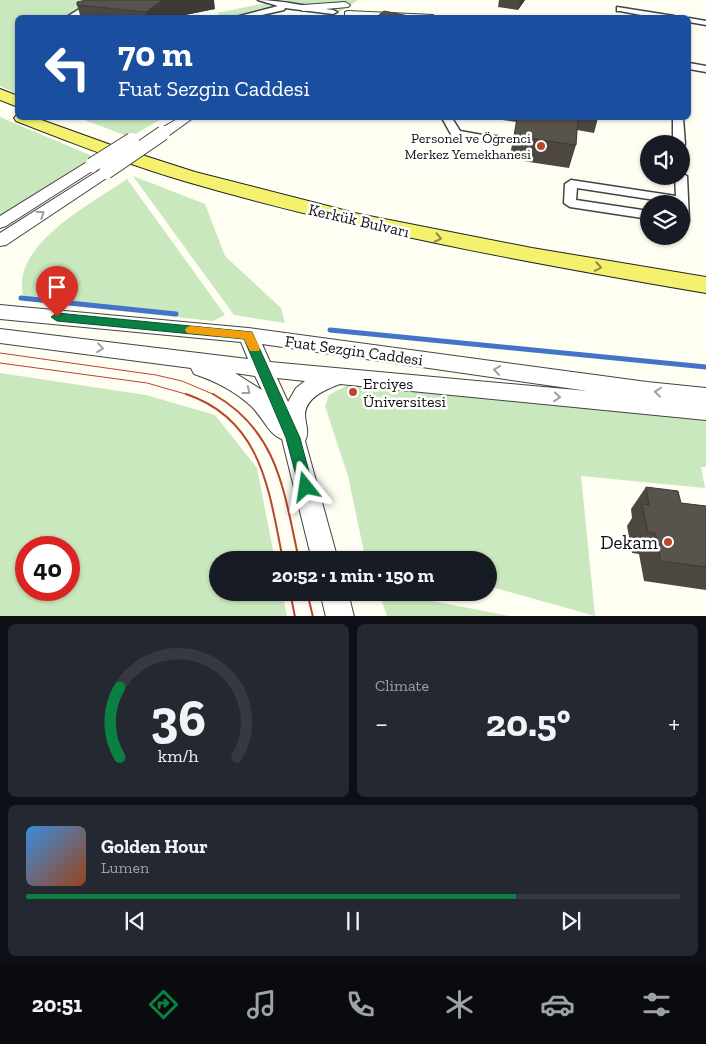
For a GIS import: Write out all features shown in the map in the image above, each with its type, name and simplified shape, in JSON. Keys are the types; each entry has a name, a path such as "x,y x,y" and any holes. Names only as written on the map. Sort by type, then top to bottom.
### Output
{"main road":[{"path":"0,94 15,101"},
{"path":"0,108 15,115"},
{"name":"Kerkük Bulvarı","path":"27,120 124,156 291,205 466,243 706,285"},
{"name":"Kerkük Bulvarı","path":"62,120 179,160 308,195 481,231 706,269"}],"street":[{"path":"75,15 84,10 140,0"},
{"path":"262,0 281,8 302,13 341,12 367,15"},
{"path":"262,0 302,13 341,12 367,15"},
{"path":"616,15 625,0"},
{"path":"250,15 281,8"},
{"path":"620,9 656,15"},
{"path":"691,20 706,23"},
{"path":"691,66 706,69"},
{"path":"0,241 99,169 148,129 164,120"},
{"path":"0,223 163,134 184,120"},
{"path":"448,120 456,134 488,139"},
{"path":"678,120 679,135"},
{"path":"640,215 570,203 571,184 643,195"},
{"name":"Fuat Sezgin Caddesi","path":"0,312 248,335 706,397"},
{"path":"248,335 293,438 323,551"},
{"name":"Fuat Sezgin Caddesi","path":"0,336 264,369 706,411"},
{"path":"171,357 217,373 246,390 277,419 301,470"},
{"path":"301,470 294,412 304,394 318,383 340,376"},
{"path":"336,601 340,616"}],"green space":[{"path":"0,0 82,0 79,11 72,15 15,15 15,93 0,86"},
{"path":"284,0 358,0 335,15 314,13"},
{"path":"266,3 271,7 238,15 220,15 217,13"},
{"path":"0,117 97,158 0,215"},
{"path":"84,120 160,120 130,137"},
{"path":"133,176 205,204 225,256 281,308 285,323 234,315"},
{"path":"127,179 225,315 213,321 29,301 23,295 23,276 29,259 42,242 76,213"},
{"path":"0,373 146,395 215,415 257,468 273,551 209,551 209,601 284,601 287,616 0,616"},
{"path":"348,385 533,400 706,418 706,467 701,467 705,488 581,476 595,616 497,589 497,551 364,551 348,476 325,406 329,395"},
{"path":"382,601 433,601 509,616 387,616"}],"building":[{"path":"86,0 162,0 146,12 77,5 77,2"},
{"path":"384,11 404,15 379,15"},
{"path":"517,120 578,120 576,145 514,136"},
{"path":"646,487 678,491 681,503 706,506 706,567 661,561 655,533 648,532 642,504 649,505"}],"waterway":[{"path":"21,298 176,314"},
{"path":"330,330 706,367"}],"tram line":[{"path":"0,353 156,375 182,381 214,394"},
{"path":"0,363 147,383 187,394"},
{"path":"187,394 212,406 232,421 247,440 258,461 266,484 281,551"},
{"path":"214,394 235,409 252,426 265,445 283,488 297,551"},
{"path":"292,601 295,616"},
{"path":"309,601 313,616"}],"slow traffic":[{"path":"191,330 248,335 254,348"}],"place":[{"name":"Personel ve Öğrenci Merkez Yemekhanesi","path":"541,146"},
{"name":"Erciyes Üniversitesi","path":"353,392"},
{"name":"Dekam","path":"668,542"}],"route":[{"path":"57,317 248,335 293,438 306,487"}]}
